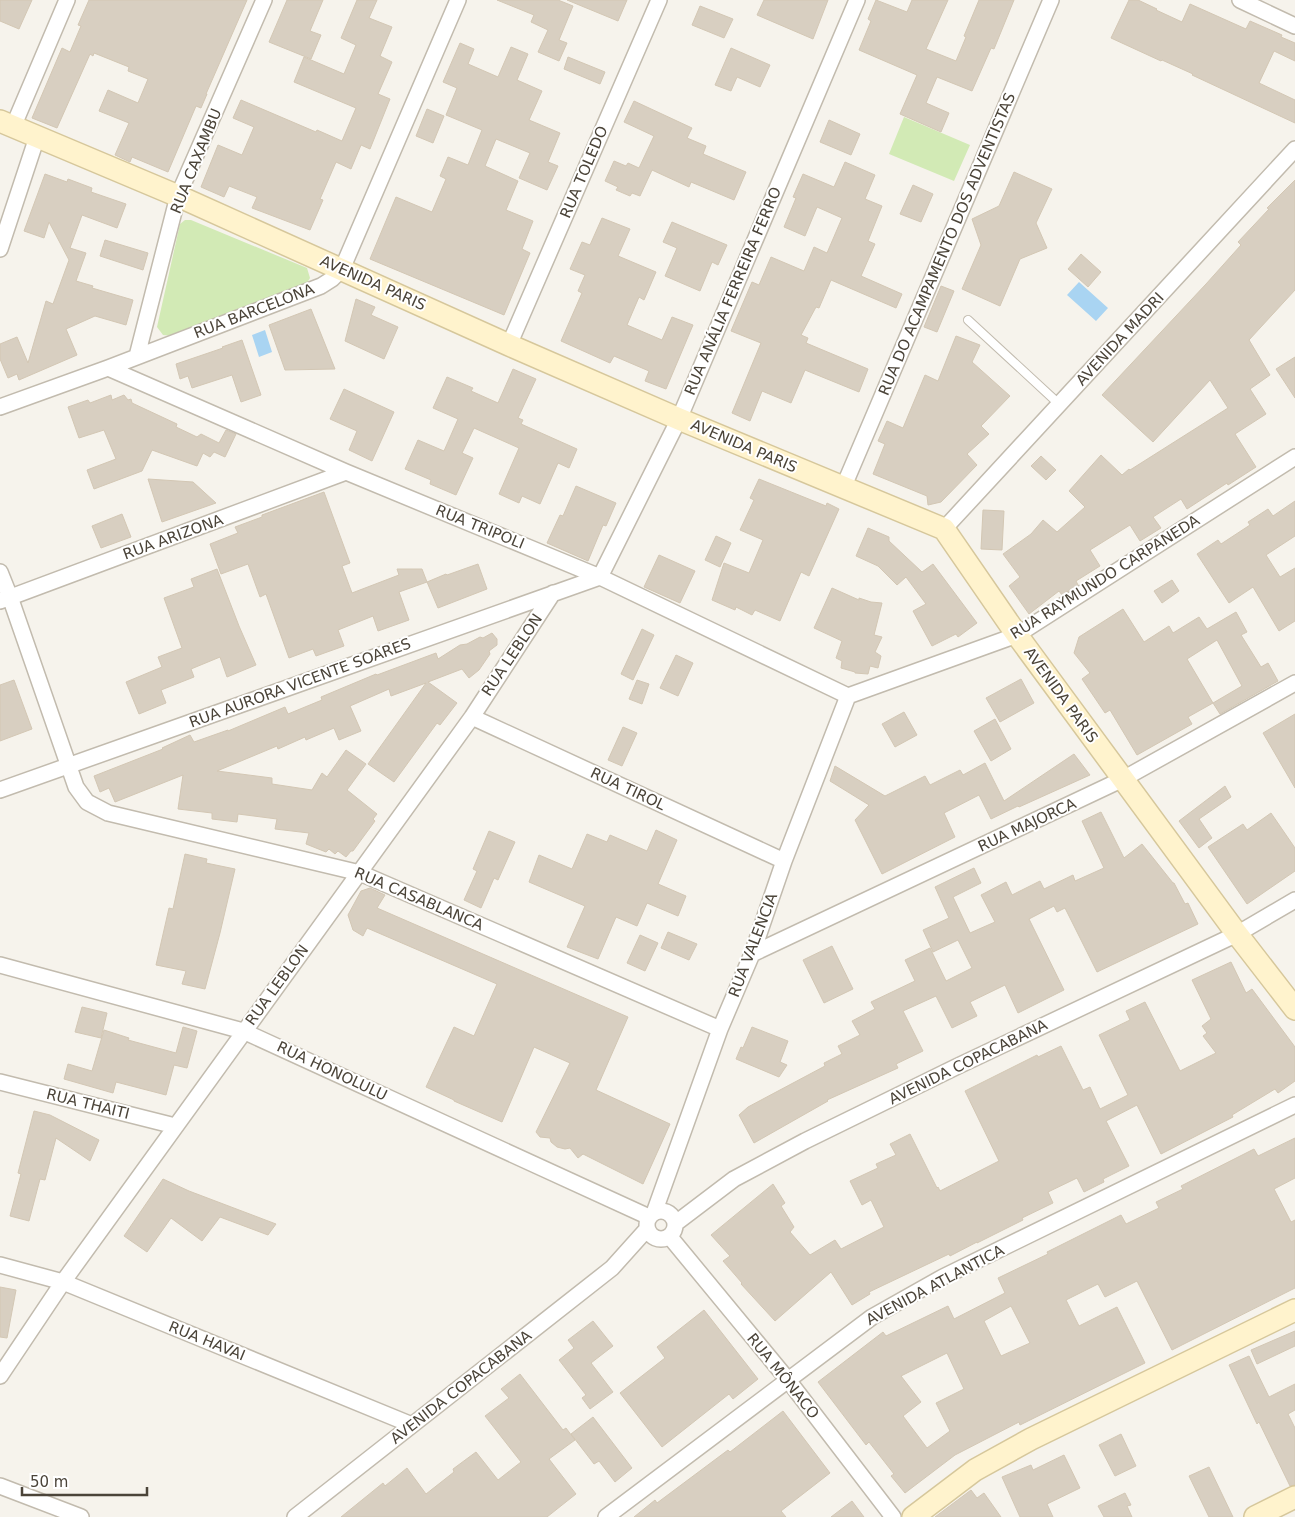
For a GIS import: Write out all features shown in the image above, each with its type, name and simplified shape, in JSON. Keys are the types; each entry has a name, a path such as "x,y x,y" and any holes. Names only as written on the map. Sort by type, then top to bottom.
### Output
{"street":[{"path":"7,124 68,0"},
{"name":"RUA CAXAMBU","path":"137,356 178,196 264,0"},
{"name":"RUA BARCELONA","path":"0,407 108,368 321,286 332,279 342,269 458,0"},
{"name":"RUA TOLEDO","path":"509,345 659,0"},
{"name":"RUA ANÁLIA FERREIRA FERRO","path":"600,577 679,419 857,0"},
{"name":"RUA DO ACAMPAMENTO DOS ADVENTISTAS","path":"843,488 1051,0"},
{"path":"1241,0 1295,26"},
{"name":"AVENIDA PARIS","path":"7,124 178,196 509,345 679,419 944,528 1017,635 1295,1010"},
{"path":"0,249 37,137"},
{"name":"AVENIDA MADRI","path":"944,528 1295,149"},
{"name":"RUA TRIPOLI","path":"108,368 346,472 600,577 848,696"},
{"name":"RUA RAYMUNDO CARPANEDA","path":"848,696 1017,635 1295,457"},
{"name":"RUA ARIZONA","path":"5,599 346,472"},
{"name":"RUA CASABLANCA","path":"0,572 5,599 76,787 87,802 108,813 360,873 720,1029"},
{"name":"RUA AURORA VICENTE SOARES","path":"0,790 600,577"},
{"name":"RUA LEBLON","path":"0,1376 63,1282 472,716 553,593"},
{"name":"RUA MAJORCA","path":"752,954 1123,779 1295,683"},
{"name":"RUA VALENCIA","path":"661,1223 660,1194 720,1029 752,954 784,861 848,696"},
{"name":"RUA TIROL","path":"472,716 784,861"},
{"name":"AVENIDA COPACABANA","path":"295,1517 612,1268 661,1223 704,1200 734,1179 813,1137 1237,934 1295,900"},
{"name":"RUA HONOLULU","path":"0,965 243,1031 661,1223"},
{"name":"RUA THAITI","path":"0,1082 175,1126"},
{"name":"AVENIDA ATLANTICA","path":"606,1517 872,1317 943,1277 1295,1105"},
{"name":"RUA MÔNACO","path":"661,1223 788,1380 893,1517"},
{"name":"RUA HAVAI","path":"0,1265 63,1282 412,1425"},
{"path":"913,1517 975,1470 1031,1439 1295,1310"},
{"path":"0,1486 81,1517"},
{"path":"1255,1517 1295,1497"}],"lane":[{"path":"968,320 1059,404"}],"green space":[{"path":"904,117 970,145 954,181 889,154"},
{"path":"185,220 191,220 307,268 310,278 305,286 173,336 163,335 157,327 180,224"}],"water":[{"path":"1079,282 1108,308 1096,321 1067,295"},
{"path":"265,330 272,352 259,357 252,335"}],"building":[{"path":"0,0 32,0 19,29 0,21"},
{"path":"89,0 247,0 201,108 196,106 168,172 132,157 130,162 115,155 129,123 99,111 108,90 138,103 148,79 128,71 129,67 94,53 93,56 90,54 57,128 32,118 62,48 70,52 81,26 78,25"},
{"path":"287,0 323,0 310,31 321,35 311,59 269,42"},
{"path":"357,0 377,0 369,18 392,27 380,56 392,62 378,94 390,99 370,149 361,145 351,169 336,162 320,199 323,200 310,230 252,208 257,197 229,186 224,197 201,187 218,145 242,155 254,127 233,118 241,100 342,141 356,108 294,82 304,57 344,74 356,45 341,38"},
{"path":"497,0 558,0 573,6 559,40 567,43 559,61 538,52 548,30 531,22 534,15"},
{"path":"567,0 627,0 618,21"},
{"path":"764,0 828,0 813,39 757,15"},
{"path":"876,0 907,12 912,0 948,0 926,49 956,61 979,0 1014,0 994,49 991,48 972,91 937,77 926,103 949,113 941,132 900,114 917,75 859,50 871,21 868,19"},
{"path":"1129,0 1138,0 1182,22 1190,4 1246,29 1250,21 1295,43 1295,61 1274,51 1259,83 1295,100 1295,123 1193,74 1111,38"},
{"path":"700,6 733,19 724,38 692,25"},
{"path":"460,43 474,49 468,64 498,77 511,47 528,54 517,80 542,91 529,120 560,133 548,162 558,166 547,190 519,178 530,153 496,139 485,166 518,181 506,210 533,221 522,249 530,253 504,315 370,259 396,197 432,212 446,179 440,176 448,157 468,165 482,130 446,115 457,88 443,82"},
{"path":"731,48 770,65 760,87 737,77 731,91 715,85"},
{"path":"568,57 605,72 600,84 564,69"},
{"path":"634,101 692,128 687,138 706,146 703,154 746,172 734,200 691,182 689,187 652,170 640,196 632,193 630,196 616,190 618,187 605,181 614,161 626,166 628,163 639,168 654,136 624,122"},
{"path":"427,109 444,116 433,143 416,136"},
{"path":"829,120 860,134 851,155 820,142"},
{"path":"845,162 875,175 865,199 882,206 868,241 875,244 861,276 902,294 896,308 831,280 819,308 816,307 801,335 808,338 806,343 868,369 859,392 805,370 791,403 762,391 750,421 732,413 761,343 731,331 752,282 759,285 771,257 804,271 814,247 827,253 842,218 817,207 805,236 784,227 796,198 793,197 803,174 834,187"},
{"path":"1014,172 1052,189 1036,223 1047,248 1020,259 1000,306 962,289 981,245 972,219 999,206"},
{"path":"45,174 67,182 68,179 92,188 91,192 126,204 117,228 82,215 70,248 86,253 76,281 93,286 92,288 133,300 126,325 95,316 66,329 77,355 19,380 17,374 8,378 0,359 0,344 17,337 28,363 46,301 53,304 69,260 49,222 44,238 24,231"},
{"path":"1295,180 1295,290 1249,340 1270,375 1250,389 1266,414 1235,434 1256,467 1187,509 1181,499 1153,517 1161,528 1140,541 1130,525 1090,550 1100,566 1076,581 1078,585 1062,595 1059,591 1029,614 1009,586 1020,577 1003,554 1031,534 1043,520 1057,532 1085,507 1069,491 1101,455 1122,475 1228,408 1210,380 1153,442 1102,395 1206,284 1241,245 1238,242 1269,209 1267,208"},
{"path":"913,185 933,194 921,222 900,214"},
{"path":"602,218 630,229 618,256 656,272 644,300 639,297 627,325 662,340 672,317 693,325 666,389 645,381 649,371 614,356 610,363 561,341 582,293 578,291 585,275 570,269 582,242 590,245"},
{"path":"672,222 727,245 718,265 712,262 700,291 665,276 677,248 663,242"},
{"path":"105,240 148,253 143,270 100,256"},
{"path":"1081,254 1101,272 1088,287 1068,269"},
{"path":"941,286 954,291 937,332 924,327"},
{"path":"356,299 375,307 371,315 398,327 384,359 345,341"},
{"path":"311,309 335,369 285,370 269,325"},
{"path":"956,336 980,345 972,362 1010,396 981,426 989,434 967,454 977,465 941,502 928,505 927,496 873,474 885,444 878,441 887,421 903,428 925,375 938,381"},
{"path":"242,340 261,395 241,402 232,375 192,388 188,376 180,379 176,364"},
{"path":"1295,357 1295,398 1276,369"},
{"path":"513,369 536,379 518,418 523,420 521,424 577,449 569,468 558,463 540,504 522,496 519,503 499,494 519,448 474,428 462,453 473,458 456,495 430,484 431,480 405,469 418,440 444,451 458,419 433,408 447,377 473,388 471,391 498,403"},
{"path":"344,389 394,412 372,461 349,450 357,431 330,419"},
{"path":"111,395 112,400 124,395 128,400 131,399 132,403 177,424 176,427 197,437 201,434 219,443 226,430 236,434 225,457 214,452 210,457 203,453 197,466 152,450 142,471 94,489 87,470 116,459 104,430 79,438 68,407 88,400 90,403"},
{"path":"1041,456 1056,470 1046,480 1031,466"},
{"path":"148,479 193,482 216,503 162,522"},
{"path":"759,479 826,506 827,503 839,509 809,576 801,572 780,621 755,610 752,615 736,607 735,610 712,600 724,563 749,573 763,540 740,530 754,500 750,498"},
{"path":"576,486 616,503 606,526 603,525 588,561 547,543 560,515 563,516"},
{"path":"324,492 350,563 342,566 352,593 399,575 397,569 422,569 427,582 399,592 409,620 378,631 373,616 338,630 344,646 316,656 313,649 289,658 266,594 260,597 248,564 221,574 210,544 238,533 235,527"},
{"path":"1295,501 1295,536 1266,555 1280,577 1295,568 1295,621 1279,631 1253,587 1229,603 1197,554 1218,540 1221,544 1250,525 1248,522 1268,509 1273,516"},
{"path":"983,510 1004,511 1002,550 981,549"},
{"path":"122,514 131,537 101,548 92,526"},
{"path":"868,528 889,537 889,541 922,572 933,564 977,623 958,637 956,634 932,646 913,611 926,604 906,577 897,585 878,566 856,556"},
{"path":"716,536 731,543 720,567 705,560"},
{"path":"659,555 695,571 680,603 644,587"},
{"path":"478,564 487,589 438,608 427,582"},
{"path":"217,569 256,665 227,677 220,657 191,669 194,677 161,690 166,703 139,714 126,682 162,667 158,657 182,648 164,598 194,587 191,579"},
{"path":"1172,580 1179,591 1162,603 1154,591"},
{"path":"832,588 859,600 859,598 882,603 874,635 882,637 875,652 881,656 878,668 870,666 868,674 855,673 841,668 842,661 836,658 842,641 814,628"},
{"path":"1123,609 1144,642 1169,626 1173,633 1199,617 1207,629 1236,612 1247,632 1241,635 1261,667 1268,663 1278,681 1220,714 1213,703 1188,717 1192,724 1137,755 1110,710 1105,713 1082,679 1090,673 1074,653 1079,637","holes":["1217,640 1242,686 1213,703 1187,659"]},
{"path":"642,629 654,635 633,680 621,674"},
{"path":"492,633 497,639 497,645 489,651 490,654 479,670 469,678 462,669 428,682 457,703 440,725 437,723 394,782 368,764 426,683 391,696 389,689 350,706 361,731 339,740 334,728 306,740 305,737 278,749 277,746 217,771 272,778 272,784 312,790 322,773 327,777 346,750 366,764 347,790 377,814 373,819 375,821 353,851 346,857 338,851 335,854 329,849 326,852 306,844 309,833 275,829 277,819 238,814 237,822 212,819 212,813 178,809 183,775 115,802 109,788 100,792 94,776 163,749 190,735 194,742 228,731 285,707 288,714 322,700 321,697 376,674 436,653 438,659 460,645 467,644 480,637 483,638"},
{"path":"676,655 693,663 678,696 660,688"},
{"path":"1021,679 1034,703 1000,722 986,698"},
{"path":"14,680 32,729 0,741 0,685"},
{"path":"637,680 649,684 642,704 629,699"},
{"path":"904,712 917,735 895,747 882,724"},
{"path":"1295,714 1295,788 1263,733"},
{"path":"995,719 1011,749 991,761 974,731"},
{"path":"623,727 637,733 622,766 608,760"},
{"path":"1074,754 1090,775 991,819 979,795 944,813 955,837 882,874 855,820 869,805 830,781 835,766 885,796 925,776 930,785 960,770 963,775 985,763 1004,801"},
{"path":"1225,786 1231,797 1199,819 1212,838 1199,848 1179,821"},
{"path":"1101,812 1124,858 1142,844 1174,883 1185,904 1188,903 1198,924 1097,972 1065,908 1057,912 1054,906 1029,919 1064,990 1018,1013 1005,985 970,1002 977,1016 952,1028 936,996 903,1011 923,1051 896,1064 898,1068 827,1100 754,1143 739,1115 748,1107 825,1066 824,1063 842,1054 838,1046 860,1035 852,1021 875,1009 871,1002 915,981 905,960 930,948 946,981 972,968 958,940 933,952 923,930 949,918 935,887 974,868 981,883 953,897 970,933 995,922 981,895 1006,882 1012,895 1040,881 1044,889 1073,875 1075,881 1104,868 1082,821"},
{"path":"1271,813 1295,848 1295,871 1247,904 1208,847 1243,824 1247,830"},
{"path":"656,830 677,840 658,884 686,896 678,916 647,903 637,926 616,917 598,959 567,947 585,906 529,882 539,855 572,869 587,834 607,842 610,835 647,851"},
{"path":"489,831 515,842 498,880 494,878 481,908 464,900 477,871 473,869"},
{"path":"185,854 207,859 206,863 235,869 205,989 182,984 186,971 156,965 169,908 173,909"},
{"path":"370,888 385,895 377,908 628,1017 596,1090 670,1124 643,1184 583,1154 578,1158 570,1148 557,1147 551,1142 550,1138 540,1137 536,1132 570,1063 534,1047 502,1122 426,1087 454,1027 474,1036 497,984 367,928 363,936 353,930 348,915 361,891"},
{"path":"668,932 697,944 689,960 661,948"},
{"path":"640,935 658,943 645,971 627,963"},
{"path":"832,946 853,989 824,1003 803,960"},
{"path":"1231,962 1246,993 1252,989 1295,1047 1295,1081 1278,1093 1275,1089 1232,1115 1233,1117 1161,1154 1137,1105 1106,1121 1129,1166 1103,1179 1104,1182 1084,1192 1077,1178 1048,1192 1053,1203 977,1243 950,1256 949,1254 869,1292 870,1294 852,1305 831,1272 775,1321 723,1261 730,1256 711,1235 773,1184 785,1203 781,1206 794,1227 790,1232 810,1255 835,1240 841,1249 884,1227 871,1200 862,1205 850,1181 878,1168 876,1164 896,1155 890,1144 910,1134 940,1191 999,1161 965,1091 1037,1055 1038,1057 1061,1046 1083,1090 1090,1087 1100,1109 1128,1095 1099,1035 1130,1020 1126,1011 1145,1002 1180,1071 1216,1053 1203,1036 1207,1033 1202,1026 1211,1019 1192,980"},
{"path":"82,1007 107,1013 101,1038 75,1032"},
{"path":"183,1027 197,1031 187,1068 174,1065 166,1095 116,1082 113,1093 64,1079 68,1064 92,1071 104,1030 129,1038 128,1040 176,1053"},
{"path":"752,1027 788,1041 780,1062 787,1065 779,1077 736,1059"},
{"path":"34,1111 50,1115 99,1140 90,1161 56,1138 45,1180 40,1179 29,1221 10,1216 21,1174 18,1173"},
{"path":"1295,1138 1295,1178 1274,1189 1291,1222 1295,1220 1295,1288 1172,1350 1137,1281 1105,1297 1098,1284 1066,1300 1079,1326 1117,1307 1145,1363 1020,1425 1019,1422 955,1455 905,1493 891,1476 894,1474 869,1442 866,1445 818,1382 883,1332 886,1336 948,1306 954,1319 1005,1293 998,1278 1121,1215 1126,1224 1159,1208 1156,1202 1183,1189 1181,1186 1254,1149 1258,1156","holes":["1011,1306 1030,1343 1001,1356 984,1321","947,1353 964,1389 936,1403 950,1431 927,1448 903,1416 921,1402 901,1376"]},
{"path":"163,1179 189,1191 276,1224 268,1235 220,1217 202,1241 171,1218 147,1252 124,1236"},
{"path":"0,1287 16,1290 7,1338 0,1337"},
{"path":"704,1310 758,1379 733,1399 729,1394 662,1447 620,1393 665,1358 657,1347"},
{"path":"593,1321 613,1346 591,1363 613,1392 590,1409 582,1398 586,1395 559,1360 574,1348 568,1340"},
{"path":"1295,1331 1295,1346 1257,1364 1251,1350"},
{"path":"1249,1356 1269,1397 1295,1384 1295,1410 1288,1414 1295,1428 1295,1485 1290,1486 1259,1422 1257,1424 1229,1365"},
{"path":"520,1374 563,1430 566,1428 575,1440 549,1459 576,1494 547,1517 341,1517 383,1483 385,1486 407,1468 426,1494 454,1472 453,1469 476,1452 498,1480 521,1462 485,1416 509,1398 501,1389"},
{"path":"783,1411 830,1473 781,1511 786,1517 634,1517 655,1500 657,1503 728,1450 730,1452"},
{"path":"593,1417 632,1468 615,1482 599,1461 594,1464 571,1434"},
{"path":"1121,1434 1136,1466 1115,1476 1099,1445"},
{"path":"1064,1455 1080,1488 1047,1504 1053,1517 1020,1517 1002,1477 1031,1465 1033,1470"},
{"path":"1209,1467 1233,1517 1209,1517 1189,1476"},
{"path":"971,1490 977,1498 984,1493 1001,1517 935,1517"},
{"path":"1125,1493 1131,1505 1127,1506 1132,1517 1104,1517 1098,1506"},
{"path":"852,1501 864,1517 831,1517"}]}
